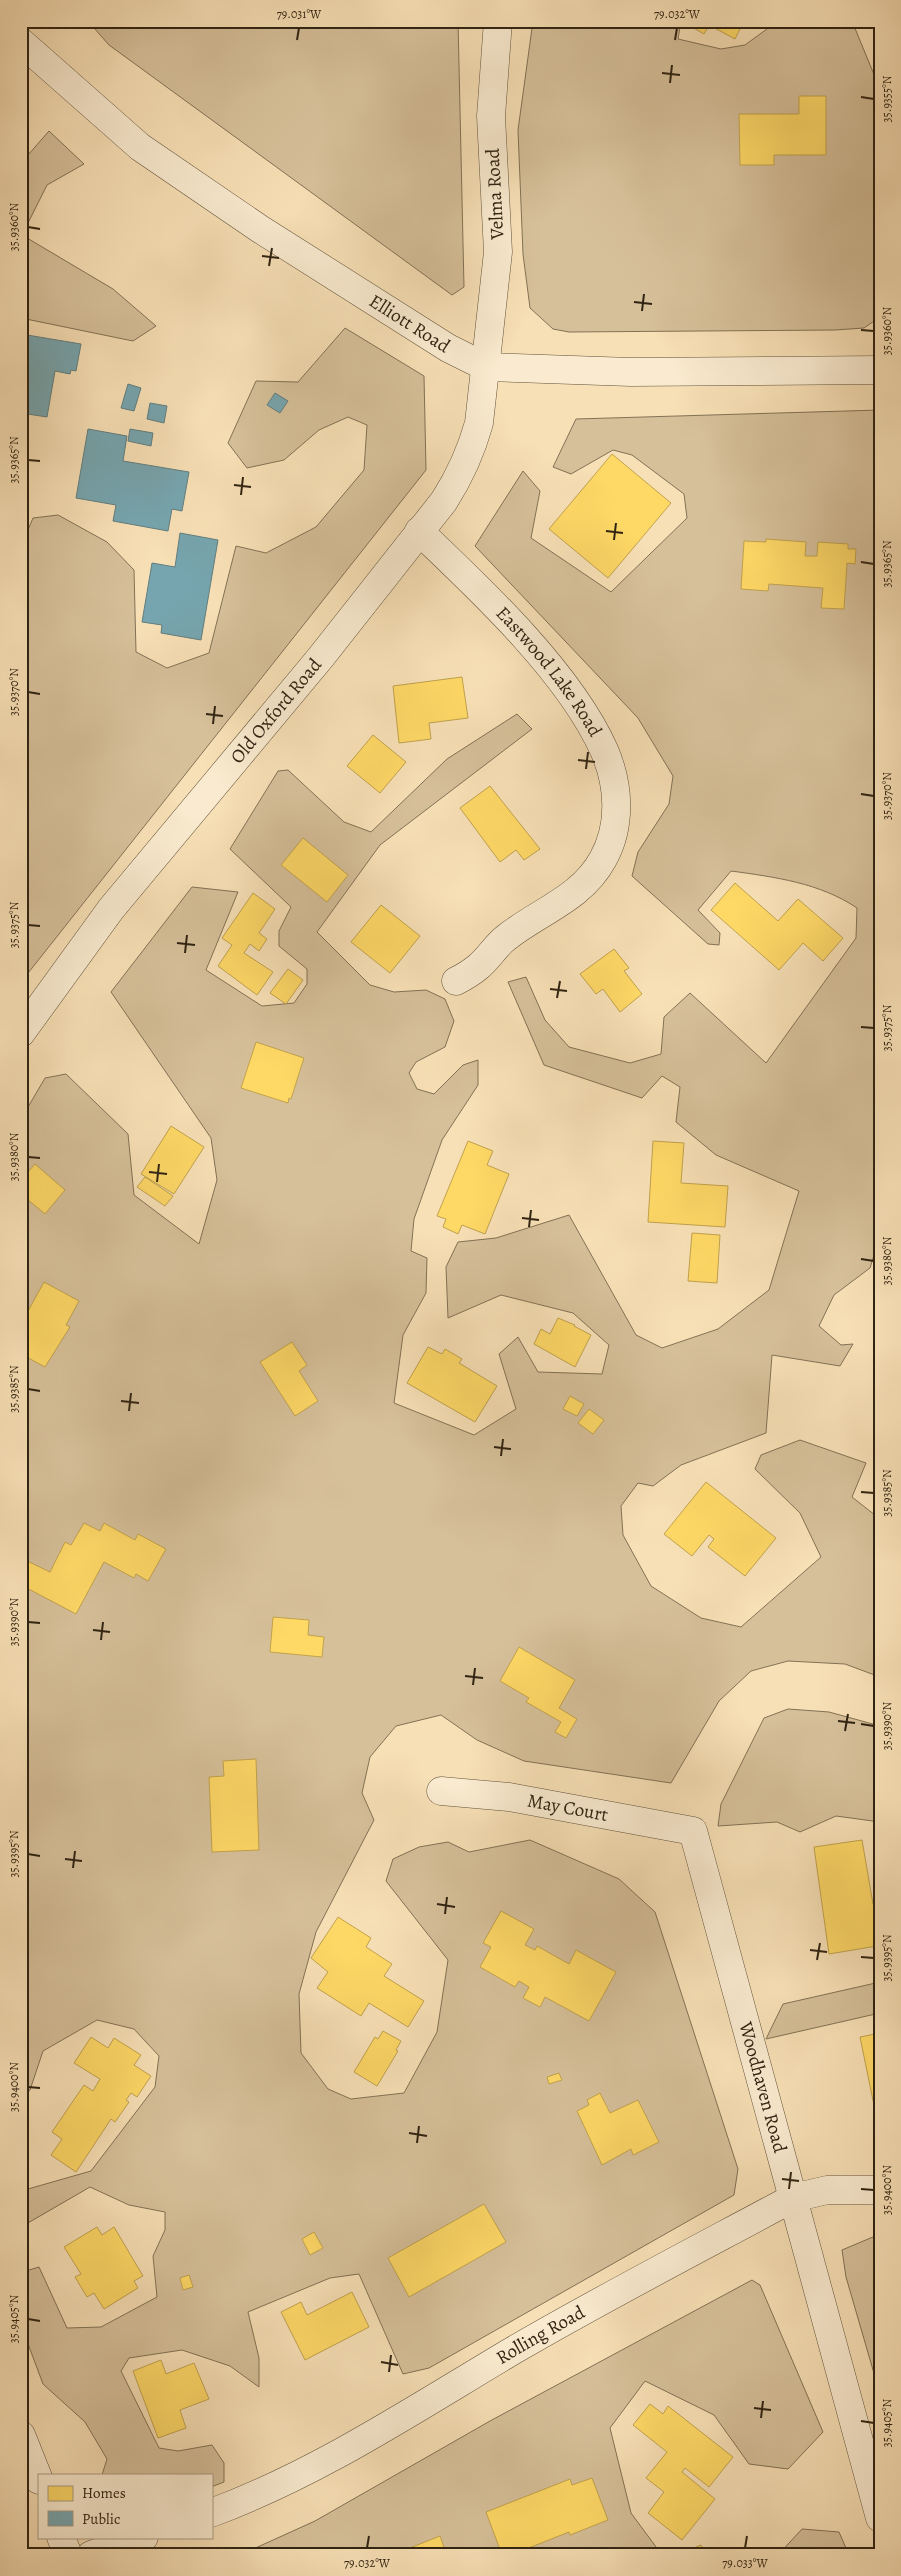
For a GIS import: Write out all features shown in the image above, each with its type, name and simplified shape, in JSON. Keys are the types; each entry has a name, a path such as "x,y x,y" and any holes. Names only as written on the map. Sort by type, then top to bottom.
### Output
{"street":[{"name":"Velma Road","path":"486,367 498,252 492,116 498,21"},
{"name":"Elliott Road","path":"21,42 140,147 260,229 448,348 486,367 630,372 880,370"},
{"name":"Old Oxford Road","path":"21,1033 111,909 321,658 444,501 460,477 472,449 479,423 486,367"},
{"name":"Eastwood Lake Road","path":"419,531 474,583 541,657 572,696 604,750 611,772 617,810 610,844 603,859 586,883 575,893 505,939 478,967 456,981"},
{"name":"May Court","path":"440,1790 508,1797 693,1831"},
{"name":"Woodhaven Road","path":"693,1831 880,2518"},
{"name":"Rolling Road","path":"212,2513 250,2498 339,2453 573,2316 793,2198 826,2190 880,2190"},
{"path":"21,2435 38,2478"},
{"path":"61,2538 68,2555"},
{"path":"91,2555 141,2538"}],"shaded area":[{"path":"88,21 458,21 464,287 452,295 109,45"},
{"path":"533,21 681,21 678,39 721,49 745,45 771,26 793,21 852,21 875,77 880,104 880,218 877,245 880,253 880,317 864,328 835,330 569,332 553,329 530,308 523,254 518,130"},
{"path":"49,131 84,164 47,185 22,235 113,289 156,326 133,341 21,318 21,163"},
{"path":"345,328 424,376 426,470 21,982 21,546 33,518 58,515 107,542 134,570 136,652 167,668 209,653 236,546 266,553 316,527 364,470 367,425 348,417 319,430 284,460 247,468 228,443 256,381 298,382"},
{"path":"880,410 880,1236 870,1268 834,1295 819,1326 841,1345 853,1344 840,1366 772,1355 766,1433 681,1465 653,1486 638,1483 621,1506 623,1535 651,1586 701,1618 741,1627 821,1557 800,1513 755,1469 761,1455 800,1440 866,1463 852,1497 880,1519 880,1677 845,1664 788,1661 751,1671 719,1701 671,1783 524,1761 477,1740 441,1715 396,1726 370,1757 362,1793 374,1820 316,1932 299,1994 301,2053 328,2089 351,2099 404,2093 437,2032 448,1960 386,1881 393,1859 419,1847 448,1842 469,1852 530,1840 619,1879 655,1912 738,2169 734,2195 429,2368 403,2374 359,2274 330,2278 248,2312 259,2358 259,2387 230,2366 182,2350 129,2358 121,2371 159,2448 178,2451 212,2445 224,2463 224,2482 212,2487 212,2474 102,2474 107,2459 85,2422 43,2384 21,2325 21,2276 26,2271 39,2267 67,2328 101,2327 157,2297 153,2256 165,2230 165,2212 129,2205 90,2187 21,2227 21,2191 91,2171 155,2087 159,2056 134,2029 97,2020 43,2051 30,2090 21,2100 21,1119 45,1078 66,1074 128,1134 134,1195 199,1244 217,1180 211,1138 111,992 192,887 238,892 206,970 262,1006 294,1003 307,984 307,969 279,946 279,931 291,907 230,849 278,771 288,770 344,822 371,832 447,759 517,714 532,729 380,845 317,932 370,985 394,992 426,990 445,999 454,1021 445,1047 416,1062 409,1073 417,1089 434,1094 463,1065 478,1060 478,1085 442,1140 414,1219 411,1251 427,1258 426,1293 403,1335 394,1403 474,1435 516,1409 499,1354 518,1337 538,1372 602,1374 609,1345 573,1313 501,1295 448,1318 446,1267 458,1242 496,1238 569,1215 636,1335 662,1348 718,1329 769,1290 799,1191 716,1155 676,1122 680,1087 662,1076 642,1098 544,1065 508,982 526,977 545,1020 569,1047 630,1063 661,1054 664,1017 690,993 766,1063 856,938 857,908 843,899 797,882 731,871 698,910 720,933 719,945 708,944 632,876 638,852 669,804 673,776 638,718 475,546 523,471 540,491 531,538 611,592 687,518 684,494 632,455 613,450 571,474 553,467 576,419"},
{"path":"788,1709 829,1712 880,1726 880,1822 836,1816 800,1832 777,1822 718,1826 721,1804 764,1718"},
{"path":"880,1982 880,2013 766,2039 783,2004"},
{"path":"880,2234 880,2394 846,2277 842,2250"},
{"path":"752,2280 760,2285 823,2432 788,2469 749,2464 714,2415 645,2381 610,2428 631,2513 662,2555 240,2555 315,2521 490,2421"},
{"path":"802,2529 839,2532 849,2555 778,2555"}],"building: Homes":[{"path":"686,21 744,21 735,39 709,25 704,34 685,23"},
{"path":"799,96 826,96 826,155 774,155 774,165 740,165 739,114 799,114"},
{"path":"612,454 671,503 608,578 549,529"},
{"path":"766,539 806,542 805,556 817,556 818,542 848,544 848,549 856,549 855,564 847,563 844,609 821,608 823,588 769,584 768,591 741,589 744,541 766,542"},
{"path":"462,677 468,718 429,723 431,739 399,743 393,686"},
{"path":"373,735 406,762 380,793 347,766"},
{"path":"490,786 540,849 524,860 516,850 500,862 460,808"},
{"path":"303,838 348,875 327,902 281,865"},
{"path":"735,883 778,921 798,899 843,938 823,961 803,943 779,970 711,910"},
{"path":"253,893 275,909 259,933 267,939 259,951 250,944 244,953 273,972 257,995 218,966 232,945 222,938"},
{"path":"381,905 420,936 390,973 351,942"},
{"path":"614,949 629,968 624,971 642,994 620,1012 603,989 596,994 580,974"},
{"path":"288,969 303,980 286,1004 270,993"},
{"path":"256,1042 304,1058 288,1103 241,1088"},
{"path":"171,1126 204,1147 174,1194 141,1174"},
{"path":"468,1141 493,1151 487,1165 509,1174 485,1234 462,1225 458,1234 443,1227 446,1219 437,1216"},
{"path":"653,1141 684,1143 681,1183 728,1186 725,1227 648,1222"},
{"path":"35,1164 65,1190 45,1214 21,1194 21,1180"},
{"path":"145,1177 173,1196 165,1206 137,1187"},
{"path":"692,1233 720,1235 717,1283 688,1281"},
{"path":"44,1282 79,1301 66,1325 70,1327 45,1367 21,1354 21,1324"},
{"path":"558,1318 575,1325 591,1335 575,1367 534,1344 541,1329 550,1334"},
{"path":"292,1342 307,1365 299,1371 318,1401 295,1416 260,1362"},
{"path":"428,1347 442,1354 445,1349 462,1359 459,1363 497,1386 475,1422 407,1383"},
{"path":"570,1396 584,1404 577,1416 563,1409"},
{"path":"589,1409 604,1420 593,1434 578,1423"},
{"path":"706,1482 776,1538 745,1576 708,1547 714,1539 709,1535 692,1556 664,1534"},
{"path":"84,1523 100,1531 104,1523 135,1540 138,1534 166,1549 148,1581 136,1574 134,1578 104,1562 76,1614 21,1585 21,1558 50,1572 65,1542 71,1545"},
{"path":"273,1617 309,1620 308,1635 324,1637 322,1657 270,1652"},
{"path":"519,1647 575,1680 559,1708 577,1719 566,1738 555,1732 561,1722 526,1702 529,1698 500,1681"},
{"path":"256,1759 259,1850 212,1852 209,1777 224,1776 223,1761"},
{"path":"862,1840 873,1904 880,1903 880,1955 878,1956 877,1946 829,1954 814,1847"},
{"path":"501,1911 534,1929 525,1945 535,1950 537,1946 569,1964 576,1950 616,1972 589,2021 545,1997 540,2007 523,1998 529,1987 519,1981 515,1987 480,1967 491,1947 483,1943"},
{"path":"338,1917 371,1938 366,1947 392,1964 384,1976 424,2001 408,2027 369,2003 361,2016 317,1988 328,1972 311,1958"},
{"path":"383,2031 401,2041 396,2050 398,2051 377,2086 354,2072 375,2037 378,2039"},
{"path":"880,2033 880,2119 877,2120 860,2037"},
{"path":"91,2037 108,2048 114,2038 141,2055 134,2065 151,2076 137,2097 131,2093 126,2100 129,2102 115,2122 111,2119 76,2172 51,2155 62,2139 52,2132 84,2085 93,2091 100,2079 74,2063"},
{"path":"559,2073 562,2080 549,2084 547,2077"},
{"path":"600,2093 610,2113 638,2100 659,2142 633,2155 631,2149 602,2165 577,2111 589,2105 587,2100"},
{"path":"484,2204 506,2242 409,2297 388,2258"},
{"path":"97,2227 102,2235 114,2227 143,2276 134,2281 138,2288 104,2309 94,2293 87,2297 75,2277 81,2274 64,2247"},
{"path":"314,2232 323,2248 310,2255 302,2239"},
{"path":"189,2275 193,2287 183,2290 180,2278"},
{"path":"352,2292 369,2327 305,2360 281,2312 301,2302 307,2315"},
{"path":"161,2360 166,2374 194,2363 209,2399 180,2410 186,2428 158,2438 133,2371"},
{"path":"650,2404 663,2414 668,2406 733,2457 709,2487 685,2468 682,2472 715,2499 682,2540 648,2513 664,2492 646,2478 667,2452 633,2425"},
{"path":"592,2478 608,2520 570,2535 569,2532 511,2555 502,2555 486,2512 570,2479 572,2485"},
{"path":"440,2536 447,2555 392,2555"},
{"path":"701,2545 705,2555 685,2555 684,2552"}],"building: Public":[{"path":"21,334 81,344 76,371 71,370 70,374 55,371 47,417 21,413"},
{"path":"128,384 141,388 134,411 121,408"},
{"path":"275,393 288,401 280,413 267,405"},
{"path":"150,403 167,406 164,423 147,419"},
{"path":"88,429 127,436 123,461 189,472 182,511 172,509 168,531 113,521 116,505 76,498"},
{"path":"130,429 153,433 151,446 128,441"},
{"path":"180,533 218,540 201,640 161,633 162,625 142,622 152,563 175,567"}]}
